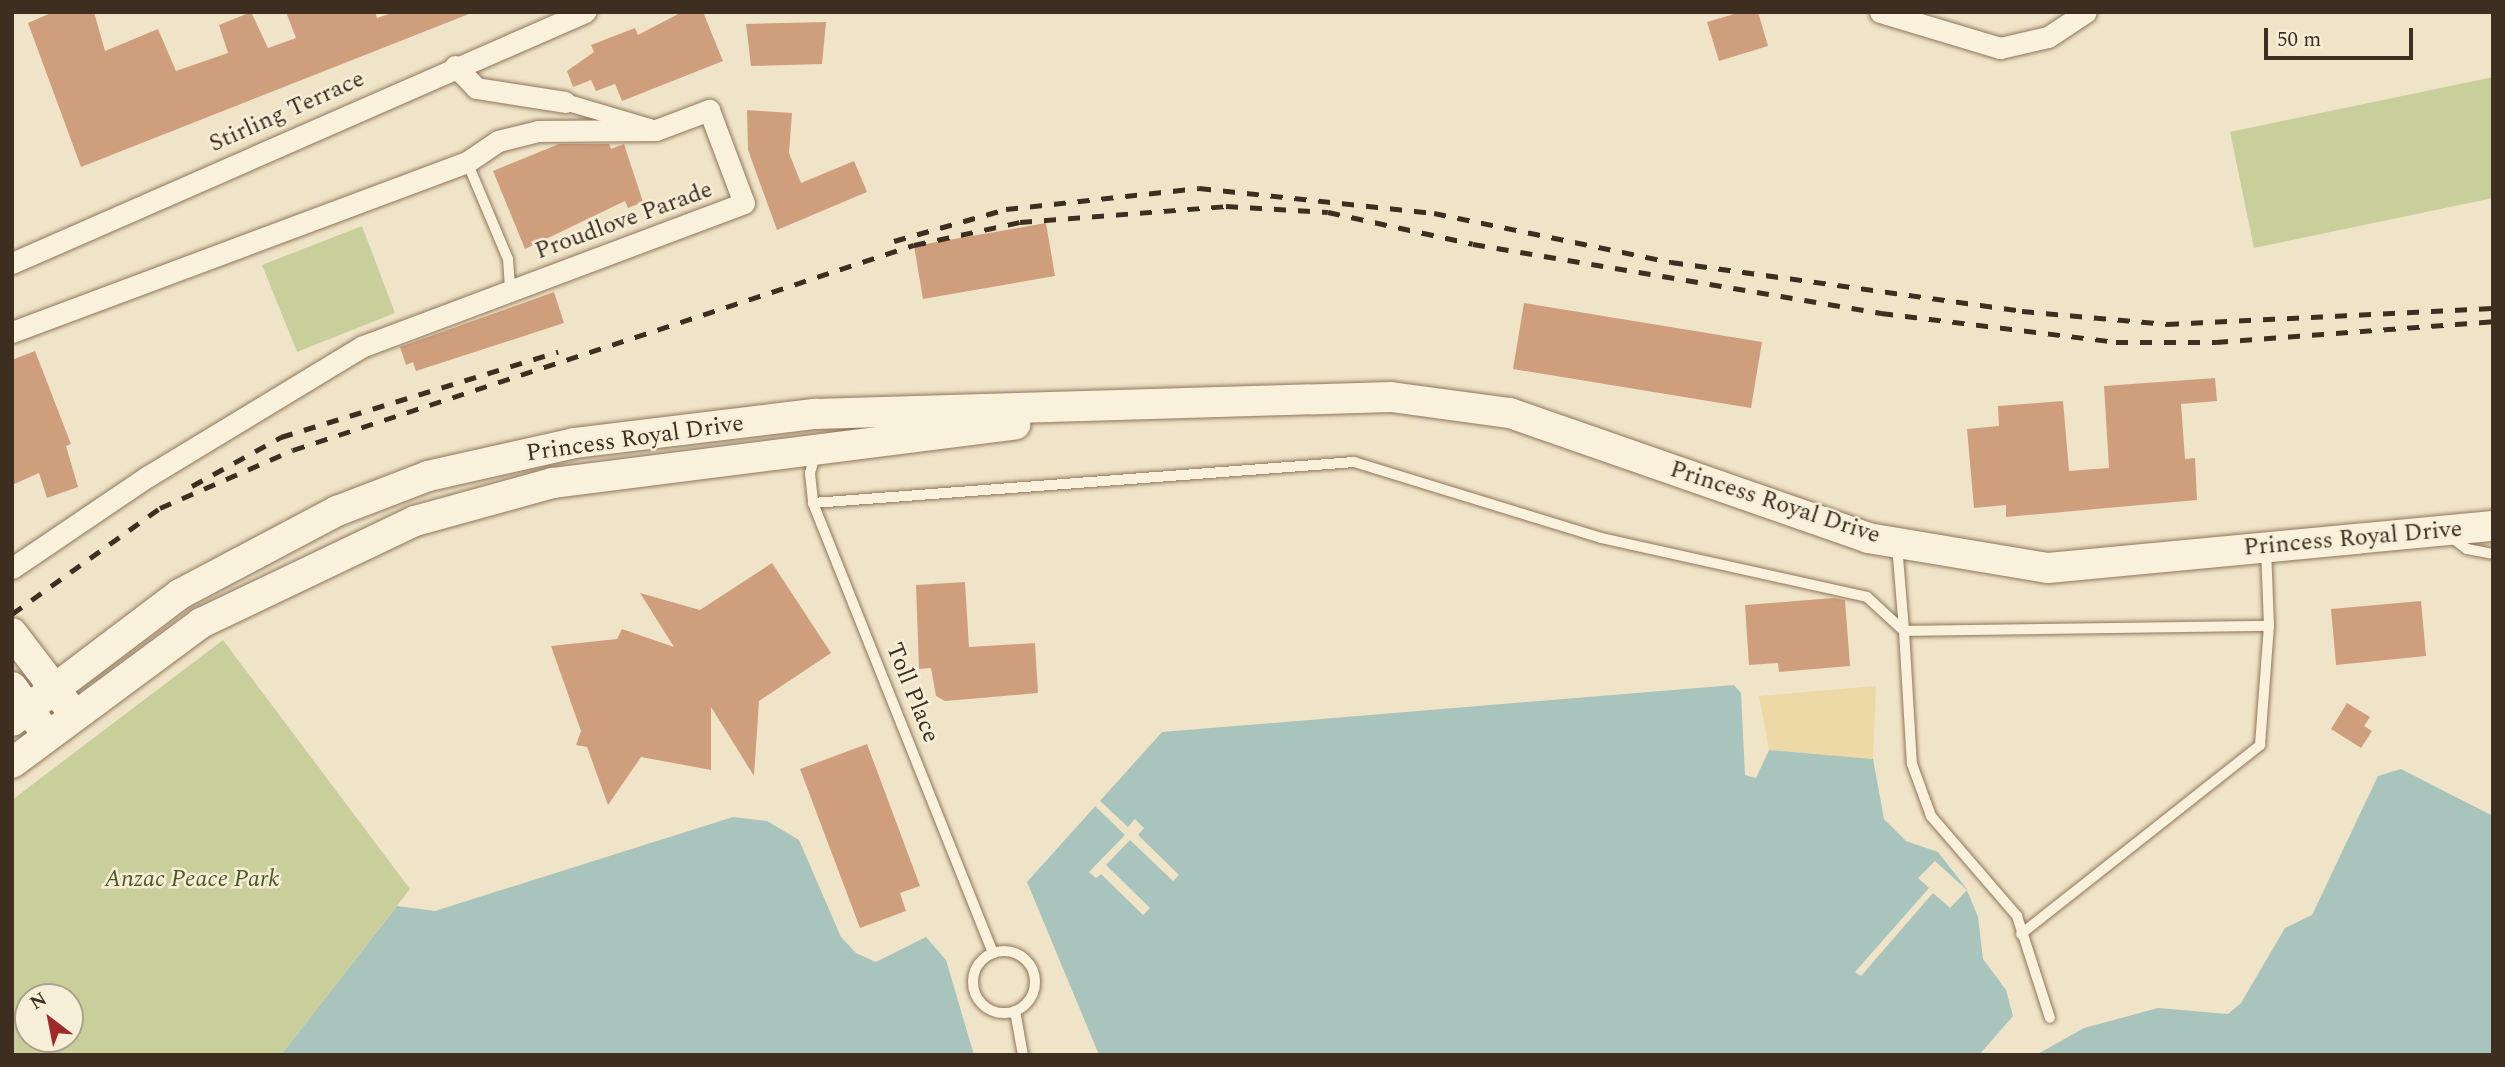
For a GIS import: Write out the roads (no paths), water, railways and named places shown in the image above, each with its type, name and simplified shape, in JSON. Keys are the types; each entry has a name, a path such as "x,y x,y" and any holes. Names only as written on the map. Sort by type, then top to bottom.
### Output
{"main road":[{"name":"Princess Royal Drive","path":"17,706 56,688 180,594 257,551 428,476 573,443 815,414 1273,398 1391,397 1510,414 1896,542 2048,568 2493,526"},
{"name":"Princess Royal Drive","path":"12,763 47,733 201,623 415,521 553,483 818,446 1273,398"},
{"path":"815,414 818,446"},
{"path":"17,639 71,664 106,648"},
{"path":"17,639 74,715"},
{"path":"17,706 47,733"}],"street":[{"name":"Stirling Terrace","path":"12,263 456,66 585,12"},
{"path":"1880,12 2000,48 2048,37 2086,12"},
{"path":"456,66 477,88 565,102 656,130"},
{"name":"Proudlove Parade","path":"12,332 467,162 498,141 538,131 656,130 709,110 744,203 510,290 336,360 12,568"}],"lane":[{"path":"467,162 508,259 510,290"},
{"name":"Toll Place","path":"818,446 810,473 813,503 993,953"},
{"path":"813,503 1354,461 1601,538 1867,597 1903,631 2269,626"},
{"path":"2440,530 2467,549 2493,554"},
{"path":"1896,542 1912,764 1931,816 2001,891 2021,934 2050,1018"},
{"path":"2021,934 2260,745 2269,626 2266,547"},
{"path":"993,953 1014,953 1035,976 1031,997 1014,1011 987,1008 975,993 978,965 993,953"},
{"path":"1014,1011 1023,1055"}],"water":[{"path":"1734,685 1741,693 1745,775 1756,778 1769,750 1873,759 1884,819 1906,841 1938,852 1966,888 1978,917 1983,959 2006,990 2013,1016 1979,1055 1099,1055 1027,882 1162,732"},
{"path":"2401,769 2493,816 2493,1055 2036,1055 2084,1028 2158,1008 2228,1014 2241,1003 2285,928 2312,915 2378,776"},
{"path":"733,817 767,821 799,840 841,937 856,953 876,962 926,937 946,960 974,1055 281,1055 397,906 435,911"}],"railway":[{"path":"894,241 1006,209 1199,188 1434,213 1671,262 2022,311 2167,324 2493,308"},
{"path":"12,614 160,508 293,450 914,245 1020,222 1226,206 1328,212 1473,244 1881,313 2116,342 2216,342 2493,321"},
{"path":"192,486 281,437 558,352"}],"park label":[{"name":"Anzac Peace Park","path":"192,880"}]}
